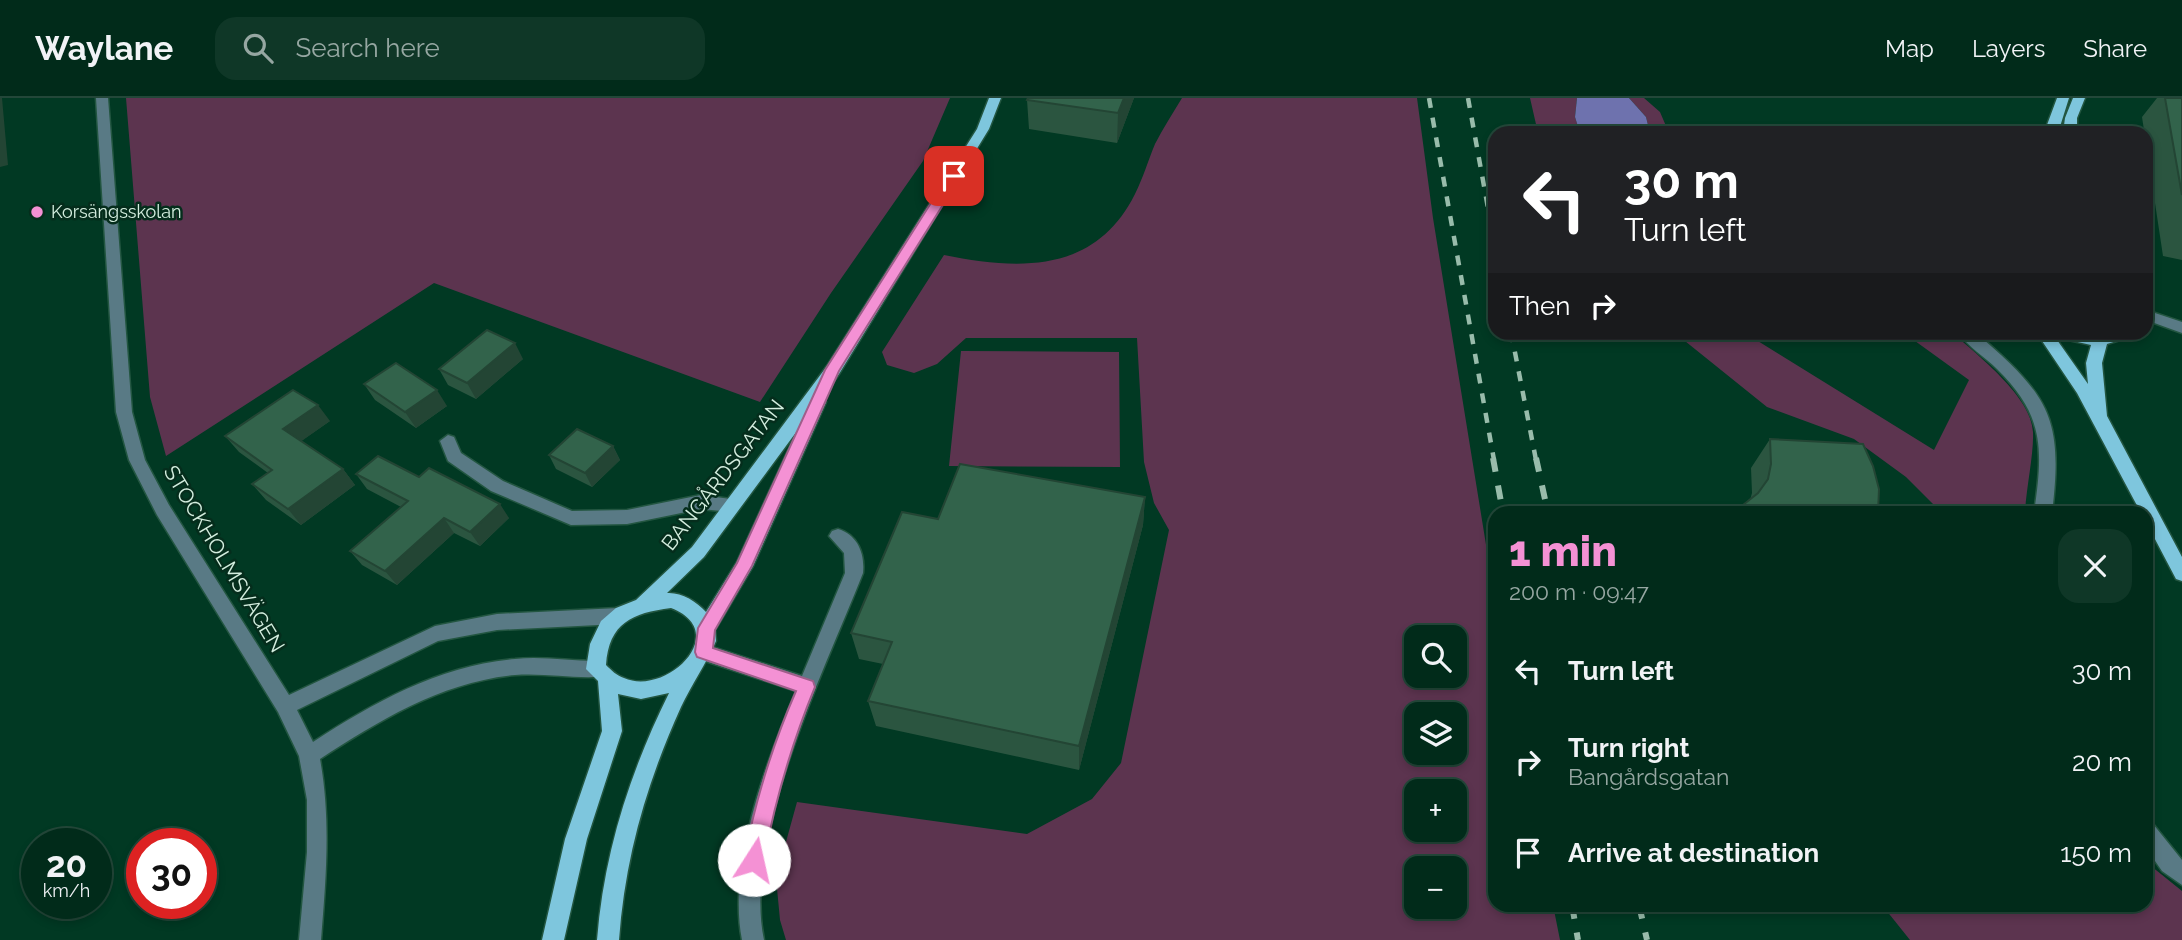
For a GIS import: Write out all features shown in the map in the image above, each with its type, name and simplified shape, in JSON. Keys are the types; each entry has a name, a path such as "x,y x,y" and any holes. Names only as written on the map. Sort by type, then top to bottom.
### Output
{"main road":[{"name":"BANGÅRDSGATAN","path":"644,603 698,552 833,370 983,129 995,98"},
{"path":"2054,126 2063,98"},
{"path":"2070,126 2079,98"},
{"path":"2049,340 2064,358 2101,422 2144,506"},
{"path":"2100,340 2094,363 2101,422"},
{"name":"BANGÅRDSGATAN","path":"706,628 744,566 833,370"},
{"path":"2153,523 2182,574"},
{"path":"552,940 576,839 612,731 602,675 601,638 618,616 644,603 672,600 694,610 706,628 704,652 687,675 655,740 628,814 610,897 608,940"},
{"path":"602,675 631,692 660,689 687,675"}],"street":[{"name":"STOCKHOLMSVÄGEN","path":"102,98 124,412 137,460 163,510 285,706 309,755 317,800 318,852 310,940"},
{"path":"2153,318 2182,328"},
{"path":"2153,327 2182,328"},
{"path":"1973,340 2025,390 2040,412 2047,434 2043,506"},
{"path":"448,441 454,457 497,486 571,518 627,517 701,502 732,505"},
{"path":"753,940 749,924 750,884 763,811 788,730 854,573 856,558 851,545 838,536"},
{"path":"285,706 435,634 497,622 618,616"},
{"path":"704,652 807,687"},
{"path":"309,755 359,722 423,688 458,676 513,667 602,675"},
{"path":"2153,841 2170,864 2182,874"}],"shaded area":[{"path":"126,98 950,98 923,161 831,293 760,402 434,283 166,456 150,397"},
{"path":"1182,98 1417,98 1433,218 1488,557 1488,912 1554,912 1560,940 786,940 780,920 776,878 797,802 1027,834 1092,799 1121,763 1169,530 1154,503 1144,462 1137,338 966,338 937,364 914,373 887,365 882,352 944,255 1000,263 1027,263 1053,260 1077,252 1099,239 1118,220 1135,194 1155,144"},
{"path":"1530,98 1577,98 1575,117 1578,126 1536,126"},
{"path":"1629,98 1644,98 1660,112 1666,126 1648,126 1646,117"},
{"path":"1684,340 1756,340 1934,450 1969,380 1914,340 1961,340 2014,391 2030,419 2033,441 2026,506 1935,506 1906,477 1854,439 1767,407"},
{"path":"961,351 1119,352 1120,467 949,466"},
{"path":"2153,868 2182,891 2182,940 1910,940 1888,912 2153,912"}],"water":[{"path":"1577,98 1629,98 1646,117 1648,126 1578,126 1575,117"}],"building":[{"path":"1124,98 1118,113 1027,100"},
{"path":"2165,98 2182,98 2182,195"},
{"path":"487,330 515,343 467,383 439,369"},
{"path":"396,363 437,390 405,412 364,384"},
{"path":"293,390 318,405 283,429 343,469 288,509 252,484 272,470 225,436"},
{"path":"577,429 613,446 585,473 549,455"},
{"path":"1770,439 1863,444 1879,489 1878,506 1741,506 1758,493 1768,479 1771,464"},
{"path":"378,456 419,477 429,468 500,504 470,532 444,518 385,571 350,551 408,501 356,474"},
{"path":"960,464 1145,497 1079,746 868,701 892,642 851,633 902,512 938,519"}],"railway":[{"path":"1429,98 1494,460"},
{"path":"1468,98 1488,208"},
{"path":"1513,340 1536,460"},
{"path":"1493,458 1502,506"},
{"path":"1536,458 1546,506"},
{"path":"1573,912 1578,940"},
{"path":"1641,912 1647,940"}],"place":[{"name":"Korsängsskolan","path":"37,212"}],"route":[{"path":"754,860 763,811 788,730 807,687 704,652 706,628 744,566 833,370 954,176"}]}
